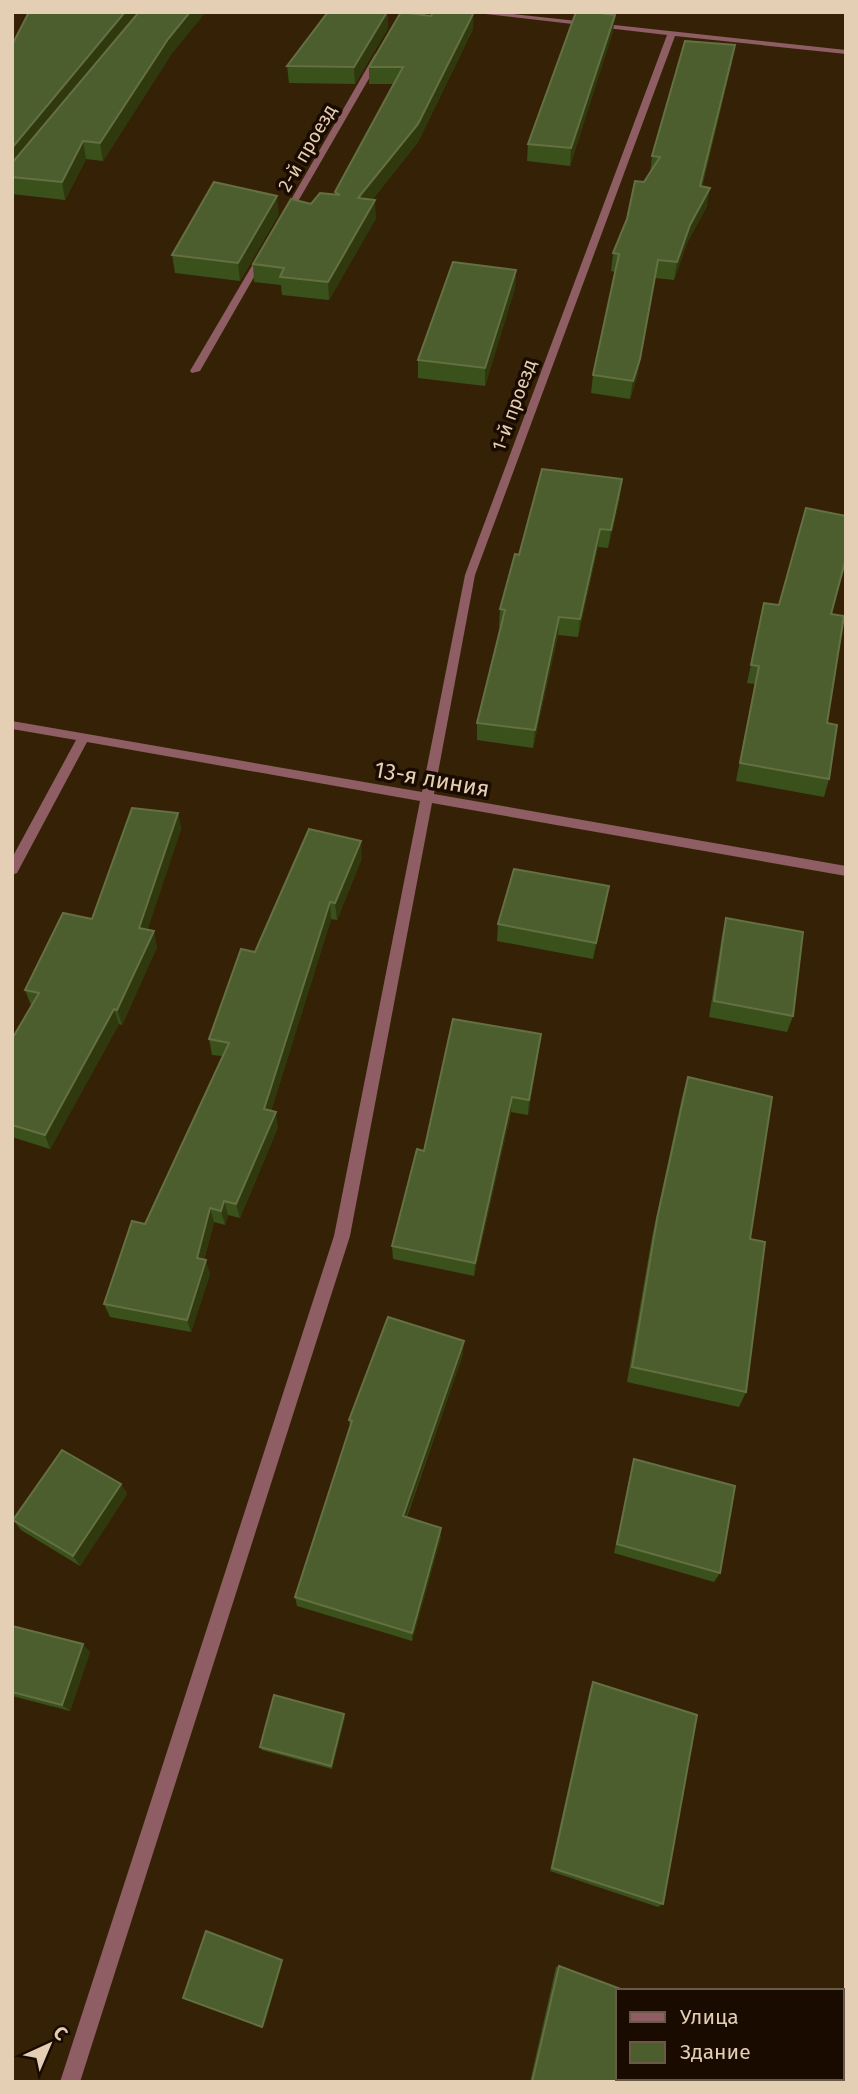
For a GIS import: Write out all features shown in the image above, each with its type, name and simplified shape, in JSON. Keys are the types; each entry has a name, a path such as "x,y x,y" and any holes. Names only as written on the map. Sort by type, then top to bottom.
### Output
{"street":[{"path":"471,12 846,52"},
{"name":"1-й проезд","path":"70,2082 342,1236 470,575 672,33"},
{"name":"2-й проезд","path":"282,222 383,47"},
{"path":"195,372 269,245"},
{"name":"13-я линия","path":"12,725 426,800 846,871"},
{"path":"12,870 83,739"}],"building":[{"path":"29,12 125,12 12,148 12,45"},
{"path":"139,12 190,12 168,39 100,143 83,141 62,182 12,177 12,163"},
{"path":"328,12 387,12 354,67 287,66"},
{"path":"401,12 431,16 433,12 474,12 418,124 358,198 375,200 328,282 280,277 284,268 253,264 291,199 311,204 320,193 340,195 335,192 403,67 369,67"},
{"path":"576,12 615,15 571,148 528,144"},
{"path":"685,41 735,45 700,186 710,188 690,225 677,262 658,260 640,359 633,381 593,375 619,254 613,253 627,219 635,181 644,182 660,157 652,156"},
{"path":"214,182 277,196 238,263 172,255"},
{"path":"453,262 516,270 485,368 418,360"},
{"path":"542,469 622,479 611,530 600,529 580,619 559,617 535,730 477,723 505,610 500,609 515,554 519,555"},
{"path":"806,508 846,516 846,558 831,614 844,616 827,723 837,725 829,779 740,763 759,666 751,665 764,603 779,605"},
{"path":"132,808 178,813 139,928 154,931 117,1010 114,1009 45,1135 12,1125 12,1039 39,993 25,990 63,913 92,919"},
{"path":"309,829 361,841 335,903 330,902 264,1109 276,1112 236,1204 224,1201 221,1211 210,1208 197,1258 206,1260 187,1320 104,1304 132,1221 145,1224 229,1043 209,1039 241,949 255,952"},
{"path":"514,869 609,886 596,943 498,924"},
{"path":"726,918 803,932 793,1016 714,1001"},
{"path":"453,1019 541,1034 529,1100 512,1097 475,1263 392,1246 417,1149 424,1151"},
{"path":"688,1077 772,1097 750,1239 765,1242 746,1392 632,1367 657,1219"},
{"path":"388,1317 464,1341 403,1516 441,1528 412,1633 295,1597 352,1421 349,1420"},
{"path":"62,1450 121,1484 73,1556 13,1520"},
{"path":"634,1459 735,1486 720,1573 617,1544"},
{"path":"12,1626 83,1644 62,1705 12,1692"},
{"path":"593,1682 697,1715 663,1904 552,1868"},
{"path":"274,1695 344,1714 331,1766 260,1747"},
{"path":"206,1931 282,1960 262,2027 183,1998"},
{"path":"559,1966 621,1989 616,1989 616,2080 652,2082 532,2082"}]}
